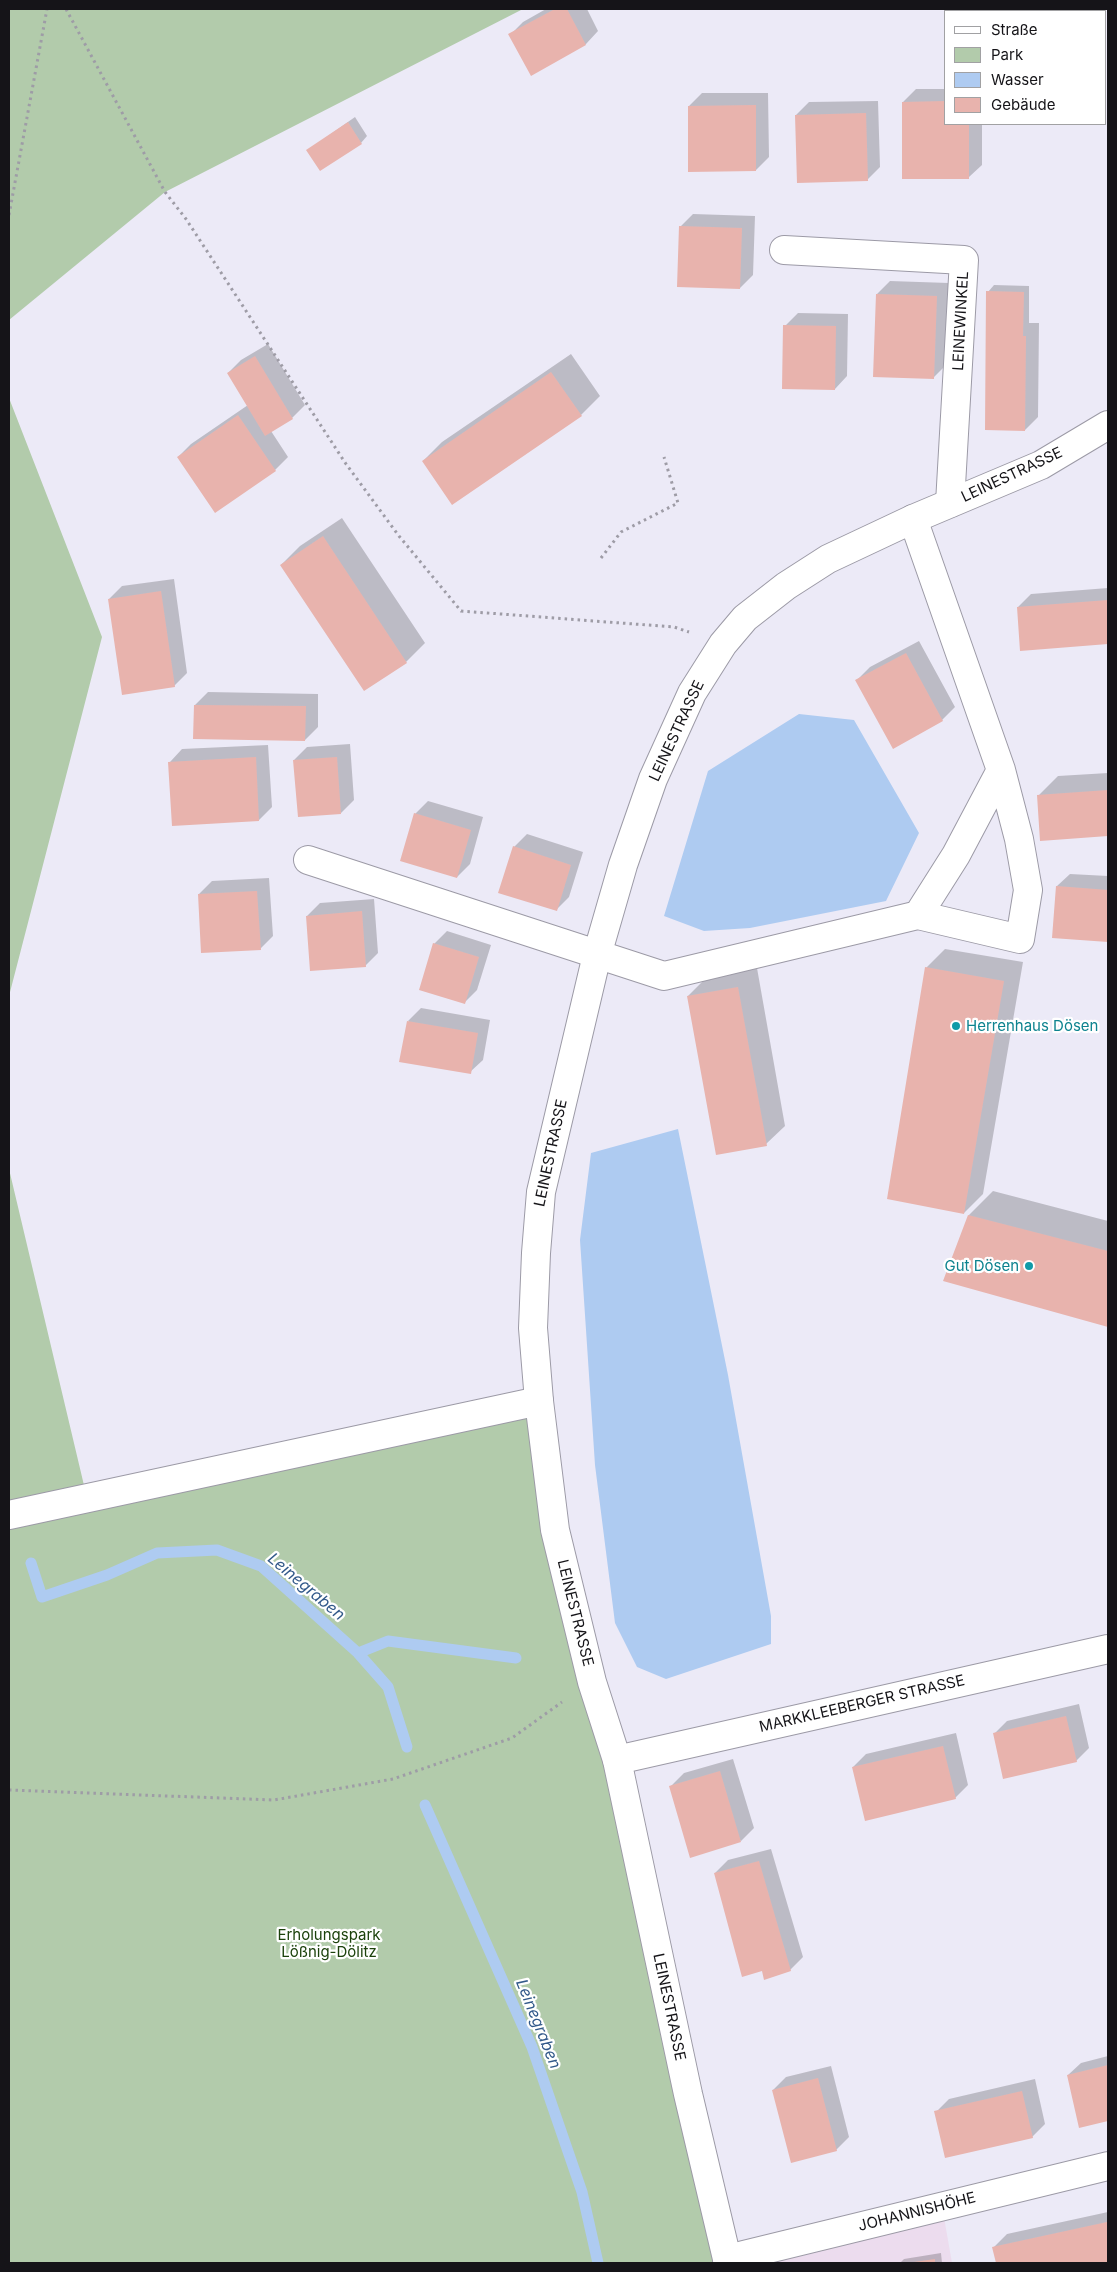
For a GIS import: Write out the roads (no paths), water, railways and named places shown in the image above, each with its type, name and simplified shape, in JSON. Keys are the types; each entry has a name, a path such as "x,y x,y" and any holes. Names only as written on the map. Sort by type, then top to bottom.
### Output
{"street":[{"name":"LEINEWINKEL","path":"784,250 964,260 950,504"},
{"name":"LEINESTRASSE","path":"727,2261 688,2094 616,1760 592,1682 555,1530 539,1401 533,1328 541,1192 597,955 623,865 653,779 692,693 722,644 745,618 786,586 828,559 913,519 1040,465 1108,425"},
{"path":"308,860 664,976 918,915 1020,939 1028,890 1019,839 1001,770 913,519"},
{"path":"918,915 956,855 1001,770"},
{"path":"9,1515 539,1401"},
{"name":"MARKKLEEBERGER STRASSE","path":"616,1760 1108,1648"},
{"name":"JOHANNISHÖHE","path":"727,2261 1108,2166"}],"water":[{"path":"799,714 854,720 919,833 886,901 750,928 704,931 664,916 708,771"},
{"path":"678,1129 728,1375 771,1616 771,1644 666,1679 637,1667 615,1623 595,1465 580,1240 591,1153"}],"waterway":[{"name":"Leinegraben","path":"31,1563 42,1597 107,1575 157,1553 217,1550 261,1566 358,1653 388,1687 407,1747"},
{"path":"358,1653 388,1641 516,1658"},
{"name":"Leinegraben","path":"425,1805 532,2047 582,2192 598,2263"}],"place":[{"name":"Herrenhaus Dösen","path":"956,1026"},
{"name":"Gut Dösen","path":"1029,1266"}],"park label":[{"name":"Erholungspark Lößnig-Dölitz","path":"329,1944"}]}
